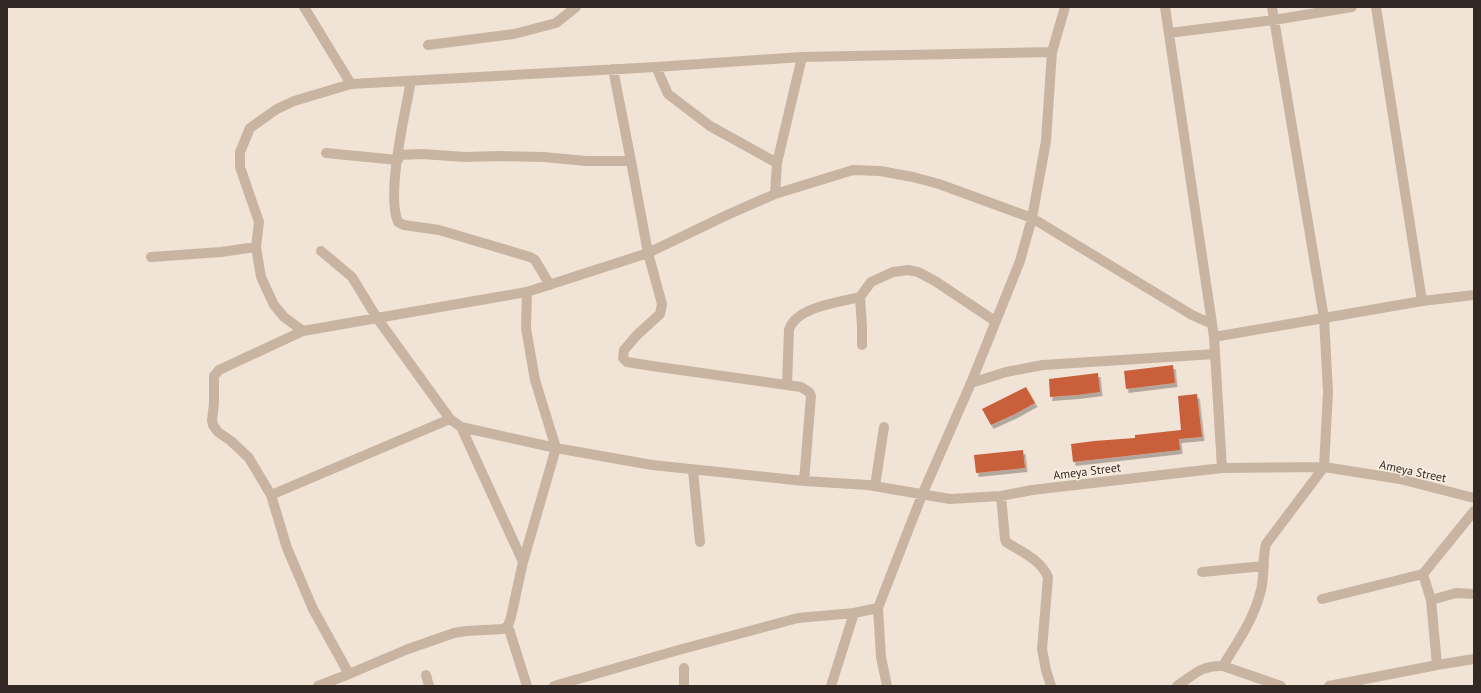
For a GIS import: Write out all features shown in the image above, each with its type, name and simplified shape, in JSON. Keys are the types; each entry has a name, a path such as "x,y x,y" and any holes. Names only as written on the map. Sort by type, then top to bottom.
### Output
{"street":[{"path":"304,7 351,84"},
{"path":"428,45 514,34 556,23 576,7"},
{"path":"887,686 882,657 878,608 922,495 971,383 1020,261 1032,218 1046,141 1052,52 1065,7"},
{"path":"1165,7 1214,337 1222,468"},
{"path":"1223,666 1255,612 1262,588 1266,544 1324,467 1328,392 1324,318 1272,7"},
{"path":"1169,33 1274,20 1352,7"},
{"path":"1376,7 1422,301"},
{"path":"303,331 284,317 274,306 261,277 256,247 259,222 258,216 240,167 240,152 250,128 277,109 294,102 351,84 613,70 802,57 1052,52"},
{"path":"775,194 777,163 802,57"},
{"path":"656,67 668,94 710,126 777,163"},
{"path":"613,70 648,254 662,304 660,314 637,335 624,350 624,358 627,362 801,387 809,392 811,396 804,481"},
{"path":"411,81 398,157 394,196 396,217 398,222 404,225 439,230 530,257 535,260 550,285"},
{"path":"326,153 398,157 422,154 465,157 544,157 586,161 631,161"},
{"path":"349,674 313,609 287,548 271,495 248,458 231,441 218,432 213,425 212,420 214,403 214,376 219,370 303,331 527,292 648,254 727,215 775,194 853,170 880,171 913,177 939,184 1032,218 1192,315 1212,324"},
{"path":"150,257 221,252 256,247"},
{"path":"321,251 352,277 377,318 450,419 461,427 523,562"},
{"path":"862,345 860,297 871,282 893,272 908,270 918,272 935,281 995,321"},
{"path":"527,292 526,328 535,380 556,448 523,562 508,626 527,686"},
{"path":"1214,337 1422,301 1474,295"},
{"path":"788,385 789,330 791,324 800,315 826,305 860,297"},
{"path":"971,383 1006,372 1044,365 1215,354"},
{"path":"271,495 450,419"},
{"name":"Ameya Street","path":"461,427 556,448 652,465 804,481 875,486 950,499 1001,496 1032,490 1222,468 1324,467 1400,479 1474,498"},
{"path":"875,486 884,427"},
{"path":"693,470 700,542"},
{"path":"1001,496 1004,539 1006,542 1038,562 1045,570 1048,577 1042,649 1051,686"},
{"path":"1322,599 1423,574 1474,511"},
{"path":"1202,572 1264,566"},
{"path":"1423,574 1431,600 1437,665"},
{"path":"1431,600 1456,593 1474,594"},
{"path":"554,686 675,650 798,618 878,608"},
{"path":"831,686 854,612"},
{"path":"318,686 408,649 454,633 466,630 503,629 508,626"},
{"path":"1329,686 1474,659"},
{"path":"1177,686 1205,667 1223,666 1281,686"},
{"path":"684,668 684,686"},
{"path":"426,675 429,686"}],"building":[{"path":"1173,365 1175,383 1126,389 1124,371"},
{"path":"1098,373 1100,392 1050,397 1049,379"},
{"path":"1026,387 1035,403 991,425 982,409"},
{"path":"1197,394 1202,437 1179,439 1180,450 1073,462 1071,444 1135,438 1135,435 1181,430 1178,396"},
{"path":"1023,450 1025,468 976,473 974,455"}]}
